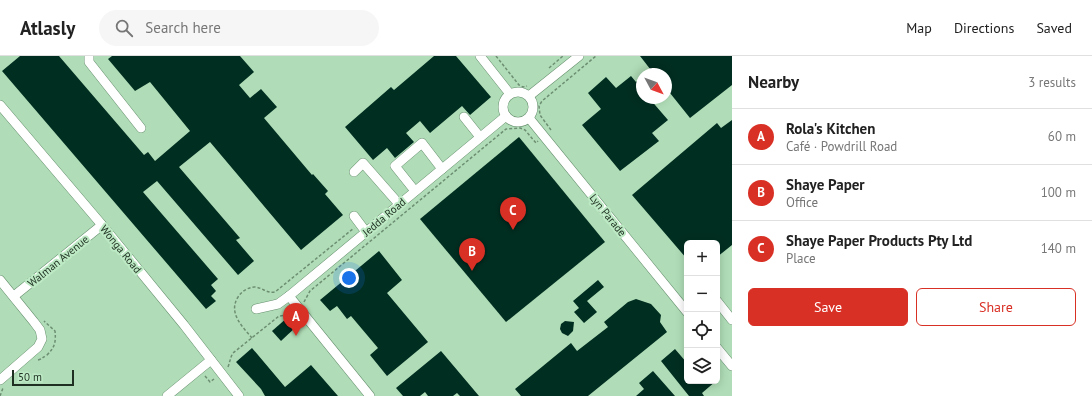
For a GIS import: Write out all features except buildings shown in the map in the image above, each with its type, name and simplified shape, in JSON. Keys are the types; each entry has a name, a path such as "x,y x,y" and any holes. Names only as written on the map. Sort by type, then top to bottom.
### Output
{"street":[{"path":"89,56 88,62 141,128"},
{"path":"480,56 510,94"},
{"path":"529,96 579,56"},
{"path":"518,91 529,96 534,105 529,118 519,122 506,116 503,106 506,98 510,94 518,91"},
{"name":"Wonga Road","path":"0,105 102,225 184,325 239,396"},
{"name":"Jedda Road","path":"256,310 278,304 289,296 506,116"},
{"path":"464,117 480,137"},
{"name":"Lyn Parade","path":"529,118 684,308"},
{"path":"415,191 395,166 422,143 442,168"},
{"path":"354,172 363,163 400,204"},
{"path":"357,220 366,232"},
{"name":"Walman Avenue","path":"14,296 102,225"},
{"path":"0,280 40,330 42,339 38,347 0,380"},
{"path":"289,296 370,396"},
{"path":"720,305 732,320"},
{"path":"720,352 732,366"},
{"path":"167,396 210,360"}],"path":[{"path":"496,56 519,85 523,87 528,85"},
{"path":"546,70 563,56"},
{"path":"551,131 540,116 538,106 596,56"},
{"path":"306,301 310,291 506,129 520,128 525,130 536,143"},
{"path":"252,338 239,322 235,312 235,304 241,293 252,288 262,288 272,293 274,292 357,220"},
{"path":"227,367 233,353 279,316 288,315"},
{"path":"203,374 210,382 213,379"}],"place":[{"name":"Shaye Paper Products Pty Ltd","path":"513,230"},
{"name":"Shaye Paper","path":"472,271"},
{"name":"Rola's Kitchen","path":"296,336"}]}
